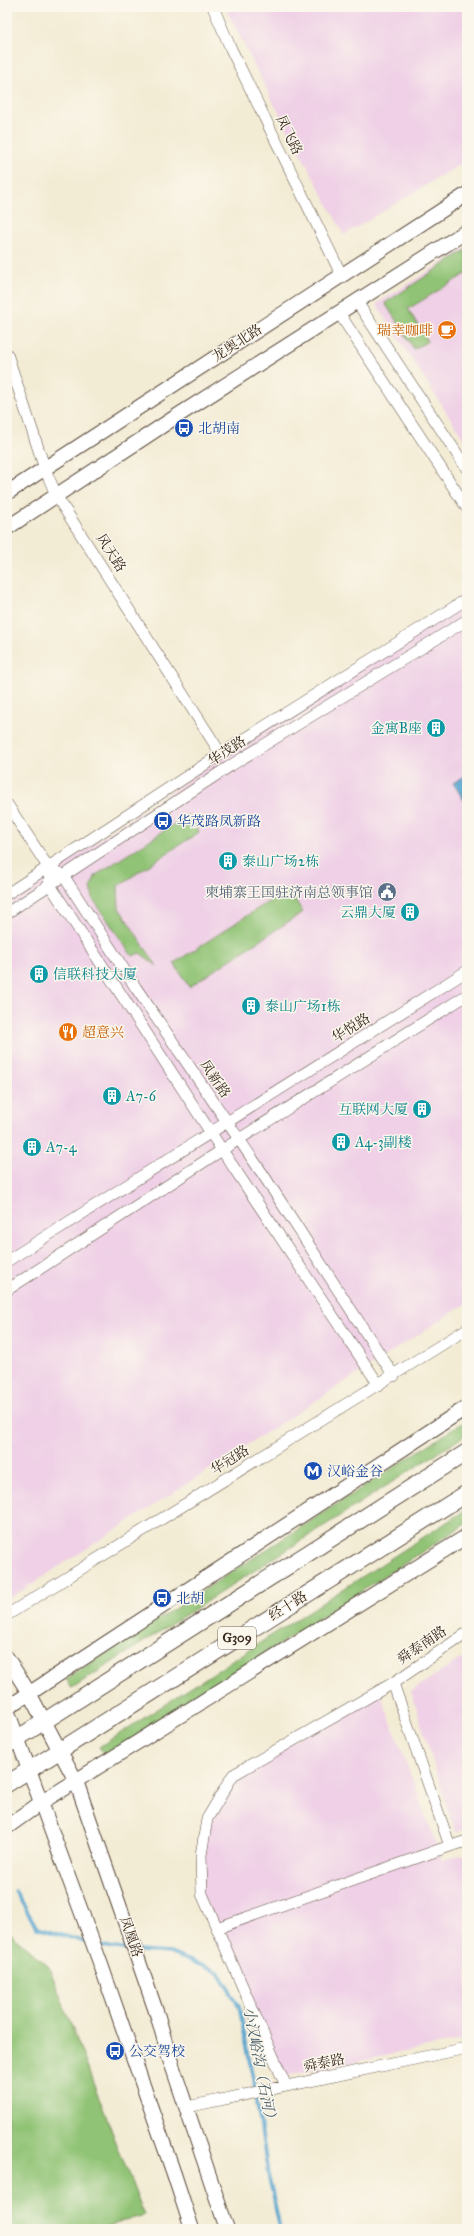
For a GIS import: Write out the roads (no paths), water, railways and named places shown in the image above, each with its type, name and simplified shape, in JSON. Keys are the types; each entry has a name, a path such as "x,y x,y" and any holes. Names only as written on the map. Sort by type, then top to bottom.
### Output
{"highway":[{"name":"G309","path":"12,1742 467,1452"},
{"name":"经十路","path":"7,1784 467,1493"}],"main road":[{"name":"龙奥北路","path":"7,493 46,469 341,274 467,194"},
{"name":"龙奥北路","path":"7,528 57,497 177,416 467,231"},
{"path":"192,2229 86,1921 30,1769 12,1742 7,1709 29,1693 467,1407"},
{"path":"7,1828 42,1802 467,1536"},
{"name":"凤凰路","path":"7,1658 29,1693 76,1781 128,1926 227,2229"}],"street":[{"name":"凤飞路","path":"213,7 231,49 341,274"},
{"path":"357,302 467,469"},
{"path":"339,313 467,508"},
{"name":"风天路","path":"7,354 57,497 221,754"},
{"name":"华茂路","path":"48,867 221,754 467,599"},
{"name":"华茂路","path":"7,913 230,766 467,620"},
{"name":"凤新路","path":"7,804 48,867 63,875 394,1376"},
{"path":"7,894 48,867 50,885 210,1132 379,1386"},
{"name":"华悦路","path":"7,1261 210,1132 227,1124 467,971"},
{"path":"7,1290 222,1150 467,995"},
{"name":"华冠路","path":"7,1615 379,1386 467,1329"},
{"name":"舜泰南路","path":"286,2086 202,1894 201,1855 207,1819 233,1775 393,1683 467,1633"},
{"path":"393,1683 450,1846"},
{"path":"217,1928 467,1841"},
{"name":"舜泰路","path":"187,2107 467,2048"}],"water":[{"path":"467,775 467,805 453,783"}],"waterway":[{"name":"小汉峪沟（石河）","path":"15,1891 37,1928 89,1943"},
{"name":"小汉峪沟（石河）","path":"98,1946 132,1950"},
{"name":"小汉峪沟（石河）","path":"138,1951 170,1953 218,1972 239,2006 255,2090 268,2173 280,2229"}],"place":[{"name":"瑞幸咖啡","path":"447,330"},
{"name":"北胡南","path":"184,428"},
{"name":"金寓B座","path":"436,728"},
{"name":"华茂路凤新路","path":"163,821"},
{"name":"泰山广场2栋","path":"228,861"},
{"name":"柬埔寨王国驻济南总领事馆","path":"387,892"},
{"name":"云鼎大厦","path":"410,912"},
{"name":"信联科技大厦","path":"39,974"},
{"name":"泰山广场1栋","path":"251,1006"},
{"name":"超意兴","path":"68,1032"},
{"name":"A7-6","path":"112,1096"},
{"name":"互联网大厦","path":"422,1109"},
{"name":"A4-3副楼","path":"341,1142"},
{"name":"A7-4","path":"32,1147"},
{"name":"汉峪金谷","path":"313,1471"},
{"name":"北胡","path":"162,1598"},
{"name":"公交驾校","path":"115,2051"}]}
